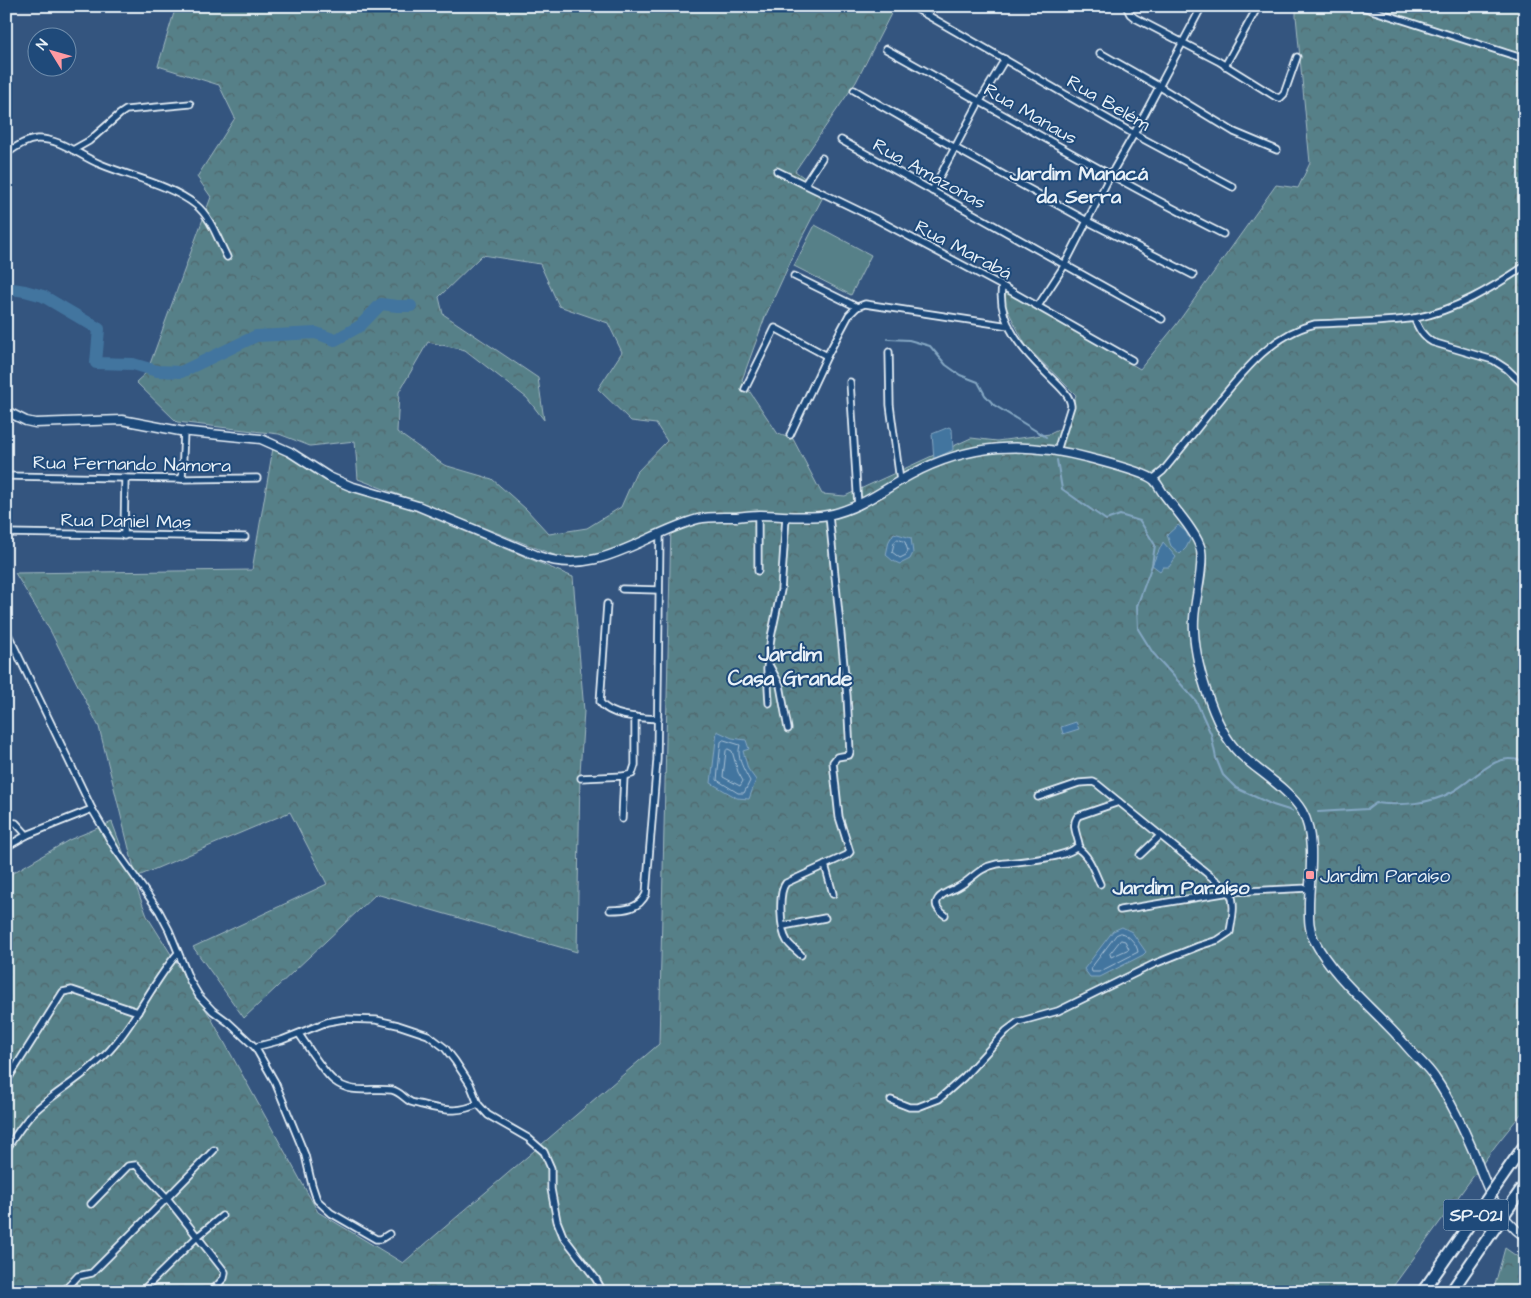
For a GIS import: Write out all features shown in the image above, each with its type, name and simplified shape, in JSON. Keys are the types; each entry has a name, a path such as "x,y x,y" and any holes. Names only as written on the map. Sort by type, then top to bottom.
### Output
{"highway":[{"name":"SP-021","path":"1425,1288 1524,1146"},
{"name":"SP-021","path":"1450,1292 1525,1184"}],"main road":[{"path":"6,411 26,421 35,423 122,420 184,432 261,439 290,452 340,482 360,490 418,506 549,560 577,562 595,560 619,552 703,518 758,515 786,517 828,515 858,506 900,481 951,456 1009,447 1057,450 1100,461 1153,479 1200,545 1201,561 1194,621 1195,645 1206,688 1218,722 1225,737 1238,752 1284,791 1296,803 1304,815 1310,840 1310,931 1315,942 1353,990 1434,1074 1457,1116 1495,1204 1509,1223 1525,1237"}],"street":[{"path":"1126,6 1130,14 1135,18 1225,66 1276,97 1280,98 1284,94 1297,57"},
{"path":"1038,306 1064,266 1110,176 1160,87 1202,6"},
{"path":"1359,6 1525,59"},
{"name":"Rua Belém","path":"915,8 1134,134 1233,187"},
{"path":"1225,66 1257,8"},
{"name":"Rua Manaus","path":"886,49 1110,176 1223,234"},
{"path":"1100,53 1234,132 1277,150"},
{"path":"932,191 980,102 1006,60"},
{"path":"854,90 1088,221 1193,275"},
{"path":"73,150 89,141 126,110 190,104"},
{"path":"6,154 22,144 38,139 55,142 102,165 173,192 198,206 209,221 227,257"},
{"name":"Rua Amazonas","path":"841,140 1162,319"},
{"path":"805,184 822,158"},
{"name":"Rua Marabá","path":"777,171 876,219 1002,286 1132,360"},
{"path":"1153,479 1163,471 1244,372 1271,346 1290,332 1301,327 1316,324 1414,318 1452,307 1496,285 1525,266"},
{"path":"794,276 857,307"},
{"path":"1002,286 1001,301 1009,326 1019,344 1070,399 1071,406 1057,450"},
{"path":"790,435 827,356 849,315 857,307 865,304 1009,326"},
{"path":"1414,318 1425,338 1432,342 1493,360 1507,369 1525,386"},
{"path":"744,389 775,328 827,356"},
{"path":"889,352 890,406 900,481"},
{"path":"850,382 858,506"},
{"path":"182,479 184,432"},
{"name":"Rua Fernando Namora","path":"6,476 182,479 257,478"},
{"path":"124,536 125,478"},
{"path":"758,515 758,571"},
{"path":"801,955 787,941 780,902 782,887 786,882 850,852 839,817 833,762 834,758 847,755 850,752 847,696 828,515"},
{"path":"768,703 768,663 771,637 781,590 786,517"},
{"name":"Rua Daniel Mas","path":"6,533 245,537"},
{"path":"610,910 636,906 646,894 654,818 658,719 660,534"},
{"path":"622,589 658,590"},
{"path":"608,604 600,702 603,706 618,713 658,719"},
{"path":"6,630 92,809 116,850 159,911 199,996 213,1011 255,1047 275,1082 305,1155 317,1200 331,1213 376,1239 381,1239 389,1234"},
{"path":"768,663 780,685 788,729"},
{"path":"581,778 632,774 635,765 635,717"},
{"path":"622,819 624,776"},
{"path":"891,1100 909,1107 918,1107 939,1099 964,1077 1006,1031 1018,1022 1058,1011 1154,964 1226,936 1230,932 1233,918 1233,897 1230,892 1102,787 1093,782 1080,783 1038,797"},
{"path":"1077,848 1079,844 1074,825 1078,816 1119,802"},
{"path":"6,847 27,836 92,809"},
{"path":"6,822 16,823 27,836"},
{"path":"1140,855 1160,836"},
{"path":"944,915 938,909 937,901 939,897 963,883 978,871 995,865 1037,860 1077,848 1083,851 1088,858 1100,884"},
{"path":"825,865 833,894"},
{"path":"1120,910 1230,892 1310,888"},
{"path":"784,926 825,918"},
{"path":"6,1150 22,1126 35,1112 62,1089 93,1067 124,1033 163,971 178,953"},
{"path":"6,1082 63,992 72,990 138,1012"},
{"path":"255,1047 299,1034 328,1022 353,1019 376,1020 428,1035 445,1048 455,1061 470,1084 478,1104 488,1115 528,1138 544,1152 551,1168 551,1189 557,1221 563,1236 596,1279 603,1292"},
{"path":"299,1034 328,1074 343,1086 359,1091 391,1090 401,1093 410,1101 448,1110 469,1108 478,1104"},
{"path":"64,1292 78,1276 92,1273 214,1150"},
{"path":"91,1204 128,1166 136,1165 167,1198 225,1272 224,1278 211,1292"},
{"path":"141,1292 197,1237 222,1216"}],"green space":[{"path":"176,6 895,6 856,82 795,171 825,193 801,239 765,317 742,380 778,434 793,439 822,494 845,496 971,438 997,441 1050,434 1066,426 1076,395 1026,346 1004,303 1006,292 1140,369 1176,325 1276,185 1298,188 1310,163 1296,6 1525,6 1525,1109 1496,1145 1389,1292 6,1292 6,877 69,840 112,822 147,916 211,1018 318,1212 403,1263 659,1044 671,525 594,557 562,558 358,479 355,441 310,446 279,434 177,422 136,382 147,372 211,197 197,177 235,118 219,85 158,66","holes":["482,255 540,264 559,306 608,323 622,352 598,389 631,421 656,424 667,441 636,473 621,507 587,528 549,534 526,509 492,479 444,465 397,432 399,392 428,342 465,350 527,398 544,420 538,378 443,314 439,297"]},
{"path":"815,225 871,255 851,295 794,266"},
{"path":"273,448 383,497 573,577 584,711 580,773 577,952 376,894 244,1018 193,947 327,884 290,812 136,877 99,727 51,632 15,573 252,570"},
{"path":"1505,1248 1525,1262 1525,1292 1493,1292"}],"water":[{"path":"949,427 952,429 953,450 934,459 932,434"},
{"path":"1178,525 1186,532 1190,540 1180,554 1171,546 1167,535"},
{"path":"894,533 911,538 913,553 910,559 900,564 886,555 889,541"},
{"path":"1163,542 1176,557 1169,567 1163,567 1160,571 1152,565"},
{"path":"1076,722 1079,729 1063,734 1061,727"},
{"path":"717,731 732,738 746,740 749,749 743,751 748,769 756,780 749,799 737,798 711,783"},
{"path":"1122,927 1132,932 1146,952 1100,977 1090,977 1084,969 1113,931"}],"waterway":[{"path":"6,288 43,296 99,329 96,363 133,364 157,371 181,372 256,336 316,333 335,340 360,326 381,304 411,306"},
{"path":"888,339 909,340 930,346 946,365 960,375 978,382 985,395 994,405 1046,437"},
{"path":"1057,460 1062,489 1106,520 1120,515 1140,521 1155,545 1152,565 1137,606 1138,629 1153,653 1196,701 1211,734 1216,758 1223,775 1236,788 1273,805 1292,811"},
{"path":"1318,812 1368,809 1376,803 1405,804 1425,802 1452,792 1494,763 1509,759 1525,760"}],"place":[{"name":"Jardim Paraíso","path":"1310,875"}],"district":[{"name":"Jardim Manacá da Serra","path":"1079,184"},
{"name":"Jardim Casa Grande","path":"790,666"},
{"name":"Jardim Paraíso","path":"1181,887"}]}
